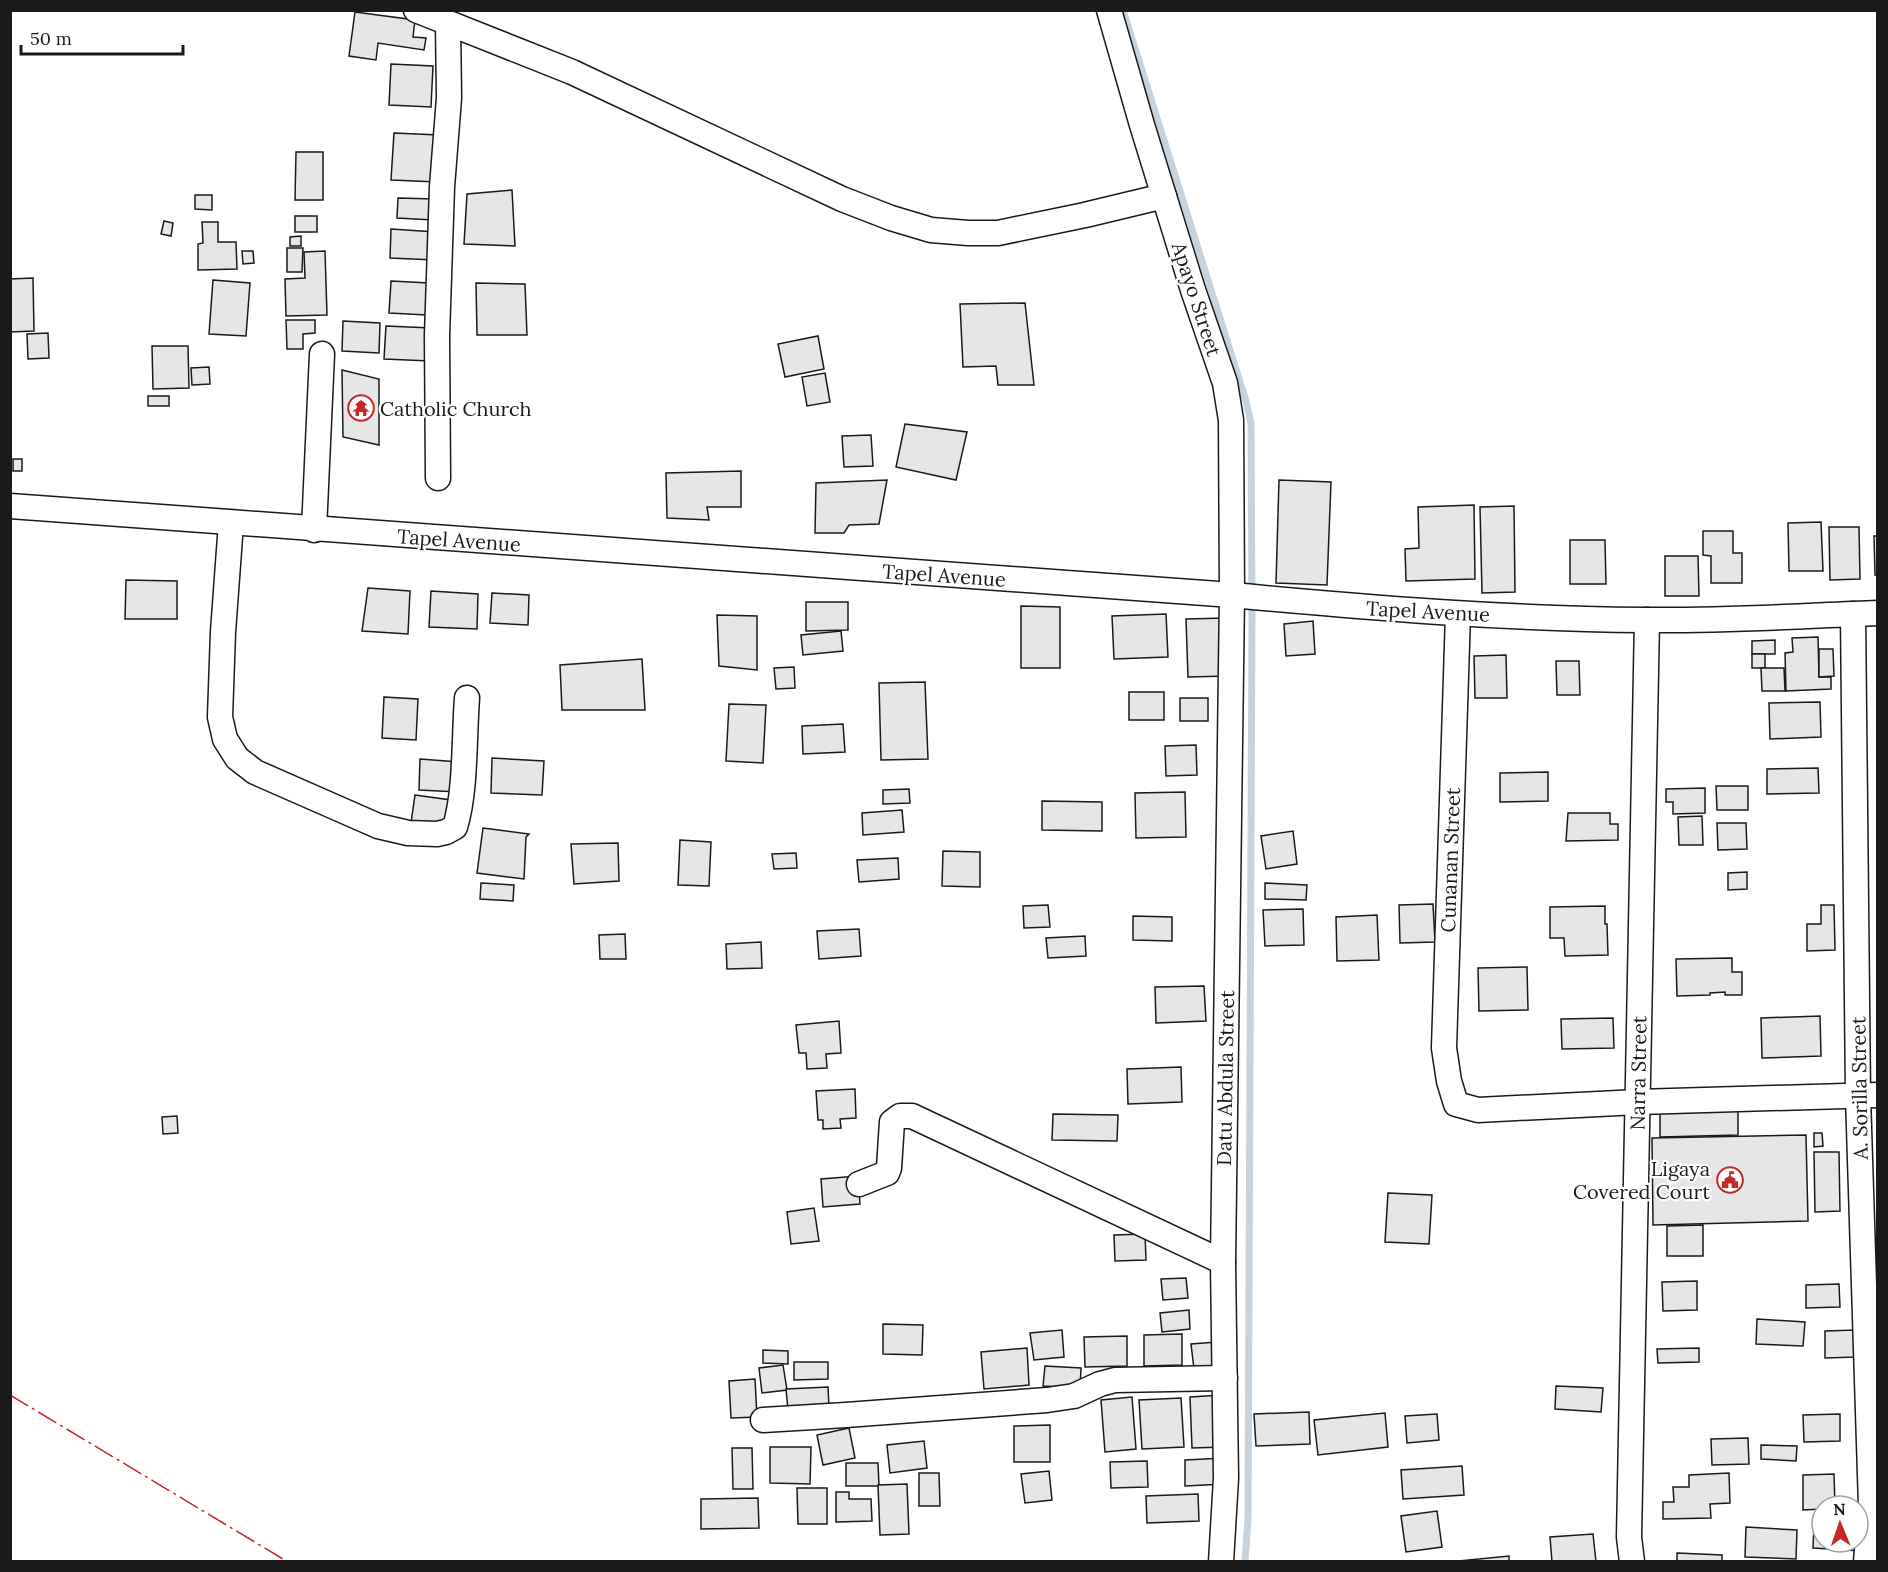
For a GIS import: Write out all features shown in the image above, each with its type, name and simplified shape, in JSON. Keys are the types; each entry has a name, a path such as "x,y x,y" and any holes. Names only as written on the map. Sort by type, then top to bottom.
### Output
{"street":[{"path":"416,10 572,72 842,199 891,218 931,230 998,233 1164,196"},
{"name":"Apayo Street","path":"1109,10 1142,125 1229,399 1232,595"},
{"path":"438,478 437,336 442,187 449,98 448,24"},
{"path":"314,530 322,354"},
{"name":"Tapel Avenue","path":"10,506 314,530 1232,595 1361,608 1458,614 1647,620 1878,613"},
{"path":"231,523 219,717 225,739 237,758 255,772 378,826 408,833 446,832 454,827 458,817 462,785 466,698"},
{"name":"Datu Abdula Street","path":"1221,1562 1227,1478 1222,1262 1232,595"},
{"name":"Cunanan Street","path":"1458,614 1444,1048 1449,1081 1456,1104 1478,1110 1638,1102"},
{"name":"A. Sorilla Street","path":"1852,614 1868,1095 1874,1508 1866,1562"},
{"name":"Narra Street","path":"1632,1562 1629,1537 1647,620"},
{"path":"1638,1102 1868,1095"},
{"path":"859,1184 887,1173 892,1122 900,1116 912,1116 1222,1262"},
{"path":"763,1420 1047,1400 1074,1396 1115,1380 1225,1378"}],"building":[{"path":"355,12 415,20 413,37 426,38 424,50 378,43 376,60 349,56"},
{"path":"391,64 433,66 431,107 389,105"},
{"path":"394,133 439,135 437,182 391,180"},
{"path":"296,152 323,152 323,200 295,200"},
{"path":"512,190 515,246 464,244 467,194"},
{"path":"195,195 212,195 212,210 195,209"},
{"path":"398,198 434,199 433,220 397,218"},
{"path":"295,216 317,216 317,232 295,232"},
{"path":"164,221 173,223 171,236 161,234"},
{"path":"202,222 218,222 218,242 236,242 237,269 198,270 198,244 203,243"},
{"path":"391,229 436,232 434,260 390,258"},
{"path":"301,236 301,246 290,246 290,237"},
{"path":"287,248 303,248 302,272 287,272"},
{"path":"242,251 253,251 254,263 243,264"},
{"path":"325,251 327,315 286,316 285,279 305,278 304,252"},
{"path":"33,278 34,331 10,332 10,279"},
{"path":"213,280 250,283 246,336 209,334"},
{"path":"391,281 429,283 427,315 389,313"},
{"path":"476,283 525,284 527,335 477,335"},
{"path":"1025,303 1034,385 998,385 996,366 963,367 960,304"},
{"path":"286,320 315,320 315,333 303,334 303,349 287,349"},
{"path":"343,321 380,323 379,353 342,351"},
{"path":"386,326 431,328 430,361 384,359"},
{"path":"48,333 49,358 28,359 27,334"},
{"path":"818,336 824,369 785,377 778,344"},
{"path":"152,346 188,346 189,388 153,389"},
{"path":"209,367 210,384 192,385 191,368"},
{"name":"Catholic Church","path":"342,370 379,379 379,445 343,437"},
{"path":"825,373 830,402 807,406 802,377"},
{"path":"148,396 169,396 169,406 148,406"},
{"path":"905,424 967,432 956,480 896,467"},
{"path":"871,435 873,466 844,467 842,436"},
{"path":"13,459 22,459 22,471 13,471"},
{"path":"741,471 741,507 707,507 709,520 667,518 666,473"},
{"path":"887,480 879,524 849,525 844,533 815,533 816,483"},
{"path":"1279,480 1331,482 1327,585 1276,583"},
{"path":"1474,505 1475,579 1406,581 1405,549 1419,548 1418,507"},
{"path":"1514,506 1515,592 1482,593 1480,507"},
{"path":"1821,522 1823,571 1789,571 1788,523"},
{"path":"1829,527 1859,527 1860,579 1830,580"},
{"path":"1703,531 1733,531 1733,553 1742,553 1742,583 1711,583 1711,556 1703,555"},
{"path":"1874,536 1878,536 1878,575 1875,575"},
{"path":"1570,540 1605,540 1606,584 1570,584"},
{"path":"1665,556 1698,556 1699,596 1665,596"},
{"path":"126,580 177,581 177,619 125,619"},
{"path":"368,588 410,591 408,634 362,631"},
{"path":"431,591 478,594 477,629 429,627"},
{"path":"492,593 529,595 528,625 490,623"},
{"path":"806,602 848,602 848,630 806,631"},
{"path":"1021,606 1060,607 1060,668 1021,668"},
{"path":"1166,614 1168,657 1114,659 1112,616"},
{"path":"717,615 757,616 757,670 719,666"},
{"path":"1226,618 1228,676 1188,677 1186,619"},
{"path":"1313,621 1315,654 1286,656 1284,624"},
{"path":"841,631 843,651 803,655 801,635"},
{"path":"1818,637 1819,677 1831,677 1831,689 1786,691 1785,653 1793,652 1792,638"},
{"path":"1775,640 1775,654 1752,654 1752,641"},
{"path":"1819,649 1833,649 1834,676 1819,677"},
{"path":"1752,654 1765,654 1765,668 1752,668"},
{"path":"1506,655 1507,698 1475,698 1474,656"},
{"path":"642,659 645,710 562,710 560,665"},
{"path":"1556,661 1579,661 1580,695 1557,695"},
{"path":"794,667 795,688 776,689 774,668"},
{"path":"1761,668 1784,668 1785,691 1762,691"},
{"path":"925,682 928,759 881,760 879,683"},
{"path":"1129,692 1164,692 1164,720 1129,720"},
{"path":"384,697 418,699 416,740 382,738"},
{"path":"1180,698 1208,698 1208,721 1180,721"},
{"path":"1820,702 1821,737 1770,739 1769,703"},
{"path":"729,704 766,705 763,763 726,761"},
{"path":"843,724 845,752 803,754 802,726"},
{"path":"1196,745 1197,775 1166,776 1165,746"},
{"path":"492,758 544,761 542,795 491,793"},
{"path":"420,759 459,762 458,792 419,790"},
{"path":"1818,768 1819,793 1767,794 1767,769"},
{"path":"1548,772 1548,801 1500,802 1500,773"},
{"path":"1716,786 1748,786 1748,810 1717,810"},
{"path":"1705,788 1705,813 1673,814 1673,802 1666,802 1666,789"},
{"path":"909,789 910,803 883,804 883,790"},
{"path":"1185,792 1186,837 1136,838 1135,793"},
{"path":"415,795 451,800 447,827 411,823"},
{"path":"1042,801 1102,802 1102,831 1042,830"},
{"path":"902,810 904,832 863,835 862,813"},
{"path":"1568,813 1610,813 1610,824 1618,824 1618,840 1566,841"},
{"path":"1702,816 1703,845 1679,845 1678,817"},
{"path":"1717,823 1746,823 1747,849 1718,850"},
{"path":"483,828 529,834 526,837 524,879 477,873"},
{"path":"1293,831 1297,864 1266,869 1261,836"},
{"path":"680,840 711,842 709,886 678,885"},
{"path":"618,843 619,881 574,884 571,844"},
{"path":"943,851 980,852 980,887 942,886"},
{"path":"796,853 797,868 774,869 772,854"},
{"path":"898,858 899,879 859,882 857,860"},
{"path":"1747,872 1747,889 1728,890 1728,873"},
{"path":"481,883 514,885 513,901 480,899"},
{"path":"1265,883 1307,885 1306,900 1265,899"},
{"path":"1433,904 1435,942 1400,943 1399,905"},
{"path":"1048,905 1050,927 1024,928 1023,906"},
{"path":"1821,905 1834,905 1835,950 1807,951 1807,924 1821,924"},
{"path":"1605,906 1608,955 1565,956 1564,938 1550,938 1550,907"},
{"path":"1303,909 1304,945 1265,946 1263,910"},
{"path":"1377,915 1379,960 1337,961 1336,917"},
{"path":"1133,916 1172,917 1172,941 1133,940"},
{"path":"859,929 861,956 819,959 817,931"},
{"path":"625,934 626,959 600,959 599,935"},
{"path":"1085,936 1086,956 1048,958 1046,938"},
{"path":"761,942 762,968 727,969 726,944"},
{"path":"1732,958 1732,972 1742,972 1742,995 1725,995 1725,992 1677,996 1676,959"},
{"path":"1527,967 1528,1010 1479,1011 1478,968"},
{"path":"1204,986 1206,1021 1156,1023 1155,987"},
{"path":"1820,1016 1821,1056 1762,1058 1761,1018"},
{"path":"1613,1018 1614,1048 1562,1049 1561,1019"},
{"path":"839,1021 841,1053 826,1054 827,1068 807,1069 806,1053 799,1053 796,1025"},
{"path":"1181,1067 1182,1102 1128,1104 1127,1069"},
{"path":"855,1089 856,1118 840,1119 841,1128 823,1129 823,1120 818,1120 816,1091"},
{"path":"1738,1110 1738,1135 1660,1137 1660,1112"},
{"path":"1053,1114 1118,1115 1117,1141 1052,1140"},
{"path":"177,1116 178,1133 163,1134 162,1117"},
{"path":"1814,1133 1822,1133 1823,1146 1814,1147"},
{"name":"Ligaya Covered Court","path":"1806,1135 1808,1221 1653,1225 1652,1138"},
{"path":"1814,1152 1839,1152 1840,1211 1815,1212"},
{"path":"858,1176 860,1204 823,1207 821,1179"},
{"path":"1388,1193 1432,1195 1429,1244 1385,1242"},
{"path":"814,1208 819,1241 791,1244 787,1212"},
{"path":"1703,1225 1703,1256 1667,1256 1667,1226"},
{"path":"1145,1234 1146,1260 1115,1261 1114,1235"},
{"path":"1186,1278 1188,1298 1163,1300 1161,1279"},
{"path":"1697,1281 1697,1310 1663,1311 1662,1282"},
{"path":"1839,1284 1840,1307 1806,1308 1806,1285"},
{"path":"1189,1310 1190,1329 1162,1332 1160,1313"},
{"path":"1757,1319 1805,1322 1803,1346 1756,1344"},
{"path":"883,1324 923,1325 922,1355 883,1354"},
{"path":"1062,1330 1064,1357 1034,1360 1030,1333"},
{"path":"1856,1330 1856,1357 1825,1358 1825,1331"},
{"path":"1182,1334 1182,1365 1144,1366 1144,1335"},
{"path":"1127,1336 1127,1366 1085,1367 1084,1337"},
{"path":"1217,1342 1219,1366 1194,1369 1191,1344"},
{"path":"1027,1348 1029,1385 984,1389 981,1352"},
{"path":"1699,1348 1699,1362 1658,1363 1657,1349"},
{"path":"763,1350 788,1351 788,1364 763,1363"},
{"path":"794,1362 828,1362 828,1379 794,1380"},
{"path":"783,1365 787,1390 762,1393 759,1368"},
{"path":"1045,1366 1081,1368 1080,1388 1043,1386"},
{"path":"755,1379 757,1417 731,1418 729,1381"},
{"path":"1556,1386 1603,1388 1601,1412 1555,1409"},
{"path":"828,1387 829,1407 788,1410 786,1389"},
{"path":"1222,1395 1225,1447 1192,1448 1190,1397"},
{"path":"1132,1397 1136,1449 1105,1452 1101,1400"},
{"path":"1181,1398 1184,1447 1142,1449 1139,1400"},
{"path":"1309,1412 1310,1444 1256,1446 1254,1414"},
{"path":"1385,1413 1388,1447 1318,1455 1314,1420"},
{"path":"1437,1414 1439,1440 1407,1443 1405,1416"},
{"path":"1840,1414 1840,1441 1804,1442 1803,1415"},
{"path":"1050,1425 1050,1462 1014,1462 1014,1426"},
{"path":"849,1428 855,1458 823,1465 817,1435"},
{"path":"1748,1438 1749,1464 1712,1465 1711,1439"},
{"path":"924,1441 927,1468 890,1473 887,1445"},
{"path":"1761,1445 1797,1446 1796,1461 1761,1459"},
{"path":"770,1447 811,1447 810,1484 770,1483"},
{"path":"732,1448 752,1448 753,1489 733,1489"},
{"path":"1224,1458 1225,1484 1185,1486 1185,1460"},
{"path":"1147,1461 1148,1487 1111,1488 1110,1462"},
{"path":"846,1463 878,1463 879,1486 846,1486"},
{"path":"1462,1466 1464,1495 1403,1499 1401,1470"},
{"path":"1049,1471 1052,1500 1025,1503 1021,1474"},
{"path":"919,1473 939,1473 940,1506 919,1506"},
{"path":"1729,1473 1730,1503 1710,1504 1711,1518 1663,1519 1663,1502 1674,1502 1673,1487 1689,1487 1689,1475"},
{"path":"1834,1474 1835,1494 1810,1494 1810,1510 1803,1510 1803,1475"},
{"path":"907,1484 909,1534 880,1535 878,1485"},
{"path":"797,1488 827,1488 827,1524 798,1524"},
{"path":"836,1492 849,1492 849,1499 871,1499 872,1521 836,1522"},
{"path":"1198,1494 1199,1521 1147,1523 1146,1496"},
{"path":"758,1498 759,1528 701,1529 701,1499"},
{"path":"1437,1511 1442,1547 1406,1552 1401,1516"},
{"path":"1746,1527 1797,1530 1796,1559 1745,1557"},
{"path":"1593,1534 1596,1562 1552,1562 1550,1537"},
{"path":"1677,1553 1722,1555 1722,1562 1677,1562"},
{"path":"1509,1556 1509,1562 1459,1562 1459,1561"}],"waterway":[{"path":"1123,10 1251,423 1248,1519 1245,1562"}],"power":[{"path":"10,1395 288,1562"}],"place":[{"name":"Catholic Church","path":"361,408"},
{"name":"Ligaya Covered Court","path":"1730,1180"}]}
